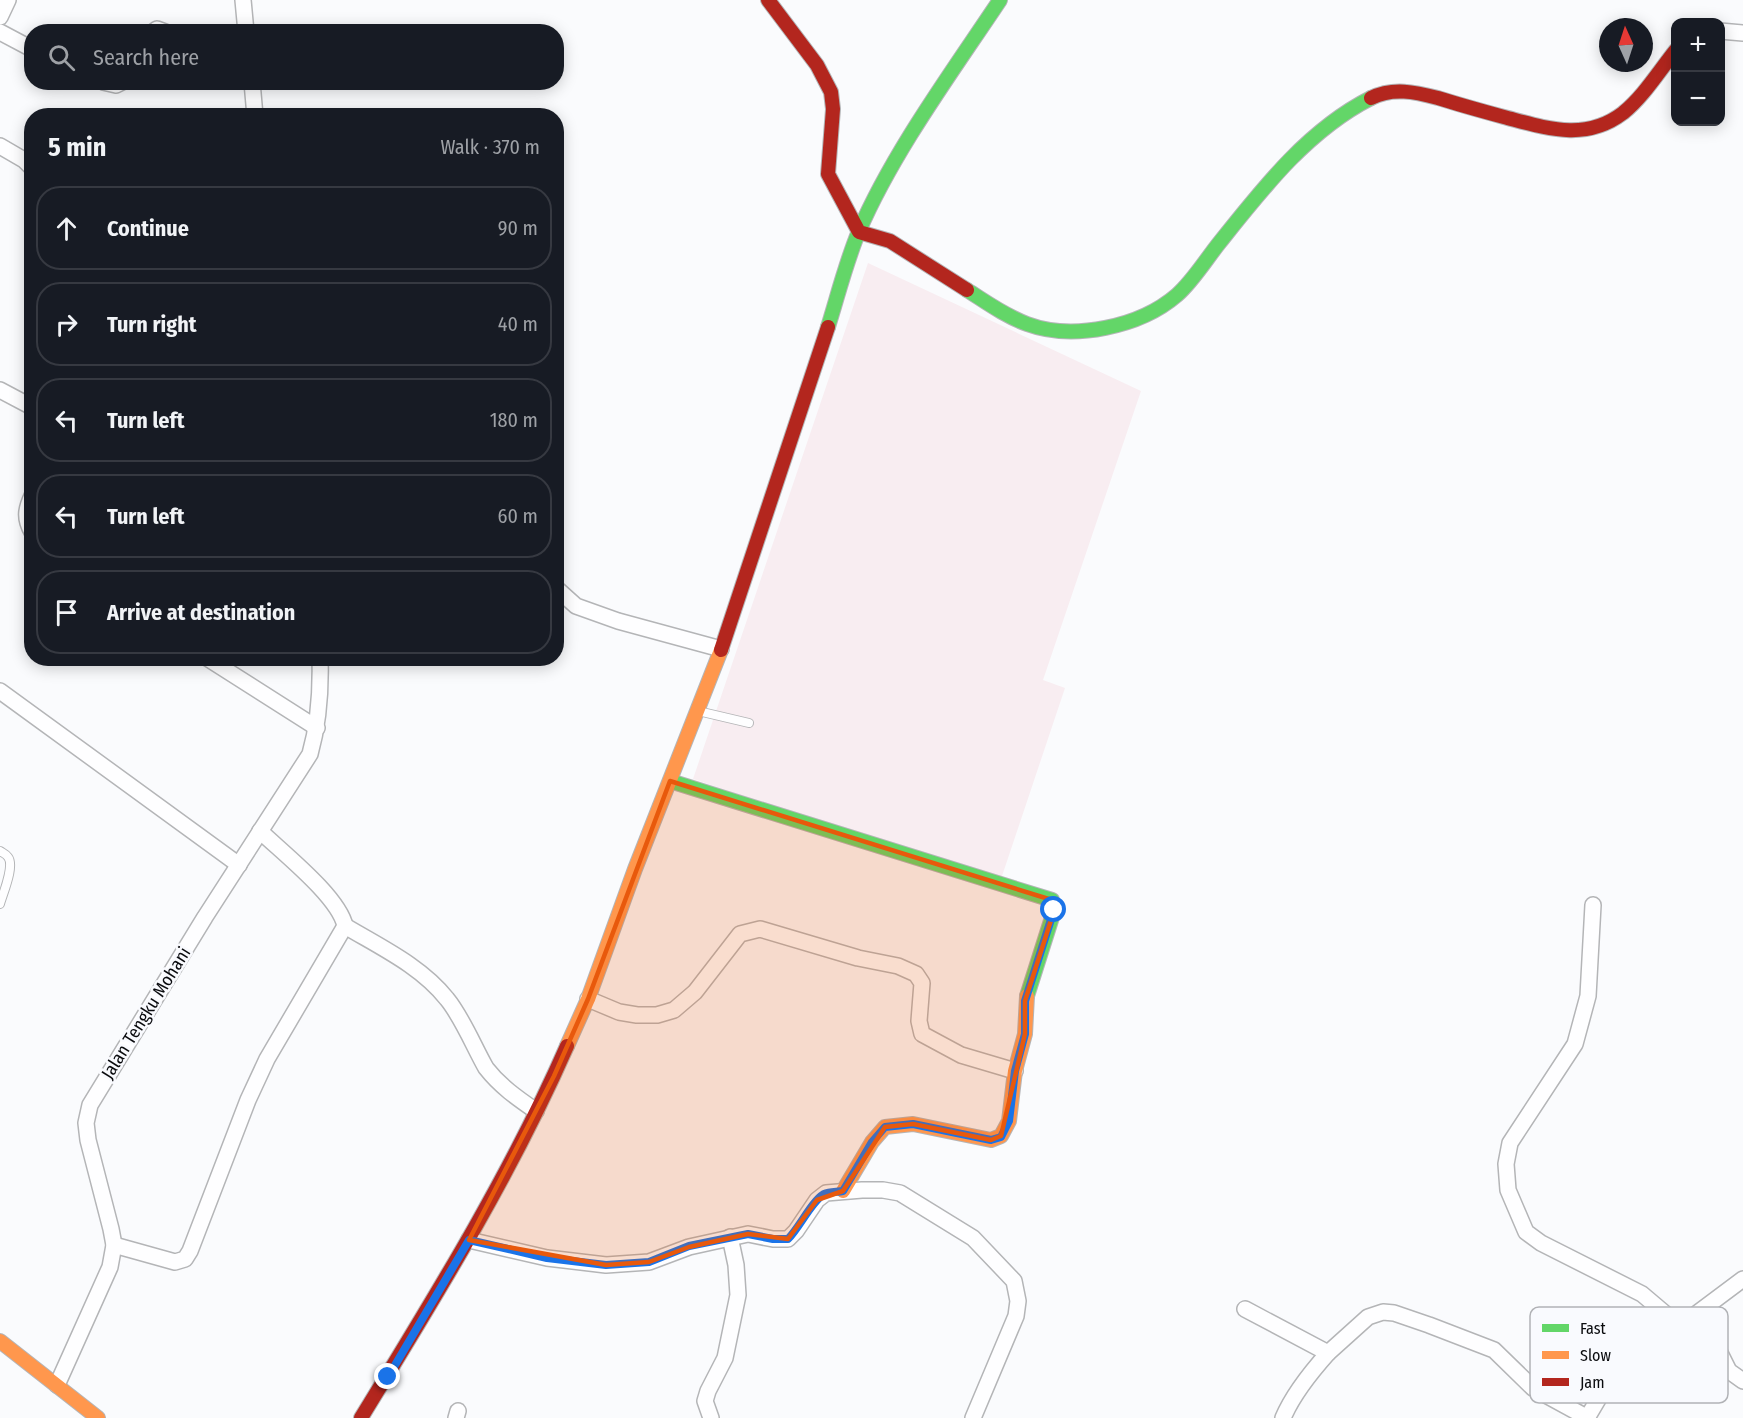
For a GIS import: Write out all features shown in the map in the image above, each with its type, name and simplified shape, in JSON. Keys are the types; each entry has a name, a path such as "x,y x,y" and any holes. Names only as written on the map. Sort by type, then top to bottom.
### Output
{"street":[{"path":"0,17 8,0"},
{"path":"243,0 245,24"},
{"path":"768,0 817,65 831,92 833,109 828,174 859,232 890,241 1000,311 1026,324 1048,330 1094,331 1155,310 1178,294 1272,177 1326,127 1361,103 1382,93 1399,91 1422,94 1555,131 1576,130 1600,126 1621,115 1642,95 1671,57"},
{"path":"361,1418 469,1240 554,1077 588,999 635,869 721,650 859,232 882,184 921,119 1000,0"},
{"path":"1725,31 1743,33"},
{"path":"0,32 24,45"},
{"path":"253,90 254,108"},
{"path":"0,146 24,160"},
{"path":"0,390 24,403"},
{"path":"564,595 576,606 618,621 721,650"},
{"path":"220,666 317,728"},
{"name":"Jalan Tengku Mohani","path":"57,1385 110,1267 114,1245 88,1140 86,1123 90,1105 238,865 310,754 317,728 320,666"},
{"path":"0,691 238,865"},
{"path":"670,781 1052,900 1054,910 1025,1001 1025,1034 1015,1071 1009,1121 1001,1137 991,1140 913,1124 885,1127 872,1142 843,1191"},
{"path":"114,1245 175,1262 185,1259 248,1100 267,1059 345,926 343,915 330,898 260,831"},
{"path":"1593,905 1588,996 1575,1044 1510,1143 1506,1164 1508,1190 1526,1232 1541,1243 1642,1294 1657,1307"},
{"path":"345,926 422,973 448,1000 493,1077 510,1094 536,1111"},
{"path":"588,999 620,1012 637,1015 674,1010 713,972 740,934 760,929 858,958 898,966 916,974 922,983 919,1021 922,1034 961,1055 1015,1071"},
{"path":"469,1240 547,1258 606,1265 649,1262 689,1246 729,1237 748,1234 773,1239 788,1239 817,1200 826,1193 883,1190 900,1193 973,1238 1014,1281 1018,1301 1016,1316 974,1418"},
{"path":"711,1418 705,1401 725,1358 738,1295 736,1265 729,1237"},
{"path":"1707,1307 1743,1279"},
{"path":"1245,1309 1328,1353"},
{"path":"1283,1418 1287,1408 1310,1374 1328,1353 1368,1317 1383,1312 1394,1313 1429,1324 1494,1350 1530,1385"},
{"path":"0,1341 98,1418"},
{"path":"1728,1369 1743,1381"},
{"path":"1560,1403 1587,1418 1596,1403"}],"lane":[{"path":"697,711 749,723"},
{"path":"0,851 8,857 10,864 9,877 0,904"}],"highlighted area":[{"path":"670,781 1052,900 1054,911 1025,1001 1025,1034 1001,1136 991,1140 913,1124 885,1127 843,1191 817,1200 788,1239 748,1234 689,1247 649,1262 606,1265 469,1240 554,1076 588,999"}],"shaded area":[{"path":"868,263 1141,391 1043,680 1065,688 1000,882 693,779"}],"traffic: fast":[{"path":"828,327 850,255 873,201 924,113 1000,0"},
{"path":"967,290 1011,317 1045,329 1085,331 1125,323 1144,315 1162,306 1183,289 1253,201 1307,143 1348,111 1371,98"},
{"path":"670,781 1052,900 1054,911 1027,996"}],"traffic: slow":[{"path":"567,1046 588,999 635,869 721,650"},
{"path":"843,1191 872,1142 885,1127 913,1124 991,1140 1001,1136 1009,1121 1015,1071 1025,1034 1027,996"},
{"path":"0,1341 98,1418"}],"traffic: jam":[{"path":"768,0 817,65 831,92 833,109 828,174 859,232 890,241 967,290"},
{"path":"1371,98 1388,93 1412,92 1535,125 1580,130 1609,122 1623,113 1645,91 1671,57"},
{"path":"721,650 828,327"},
{"path":"361,1418 444,1281 496,1189 567,1046"}],"route":[{"path":"388,1377 469,1240 547,1258 606,1265 649,1262 689,1246 748,1234 773,1239 788,1239 817,1200 826,1193 843,1191 872,1142 885,1127 913,1124 991,1140 1001,1137 1009,1121 1015,1071 1025,1034 1025,1001 1054,910"}]}
